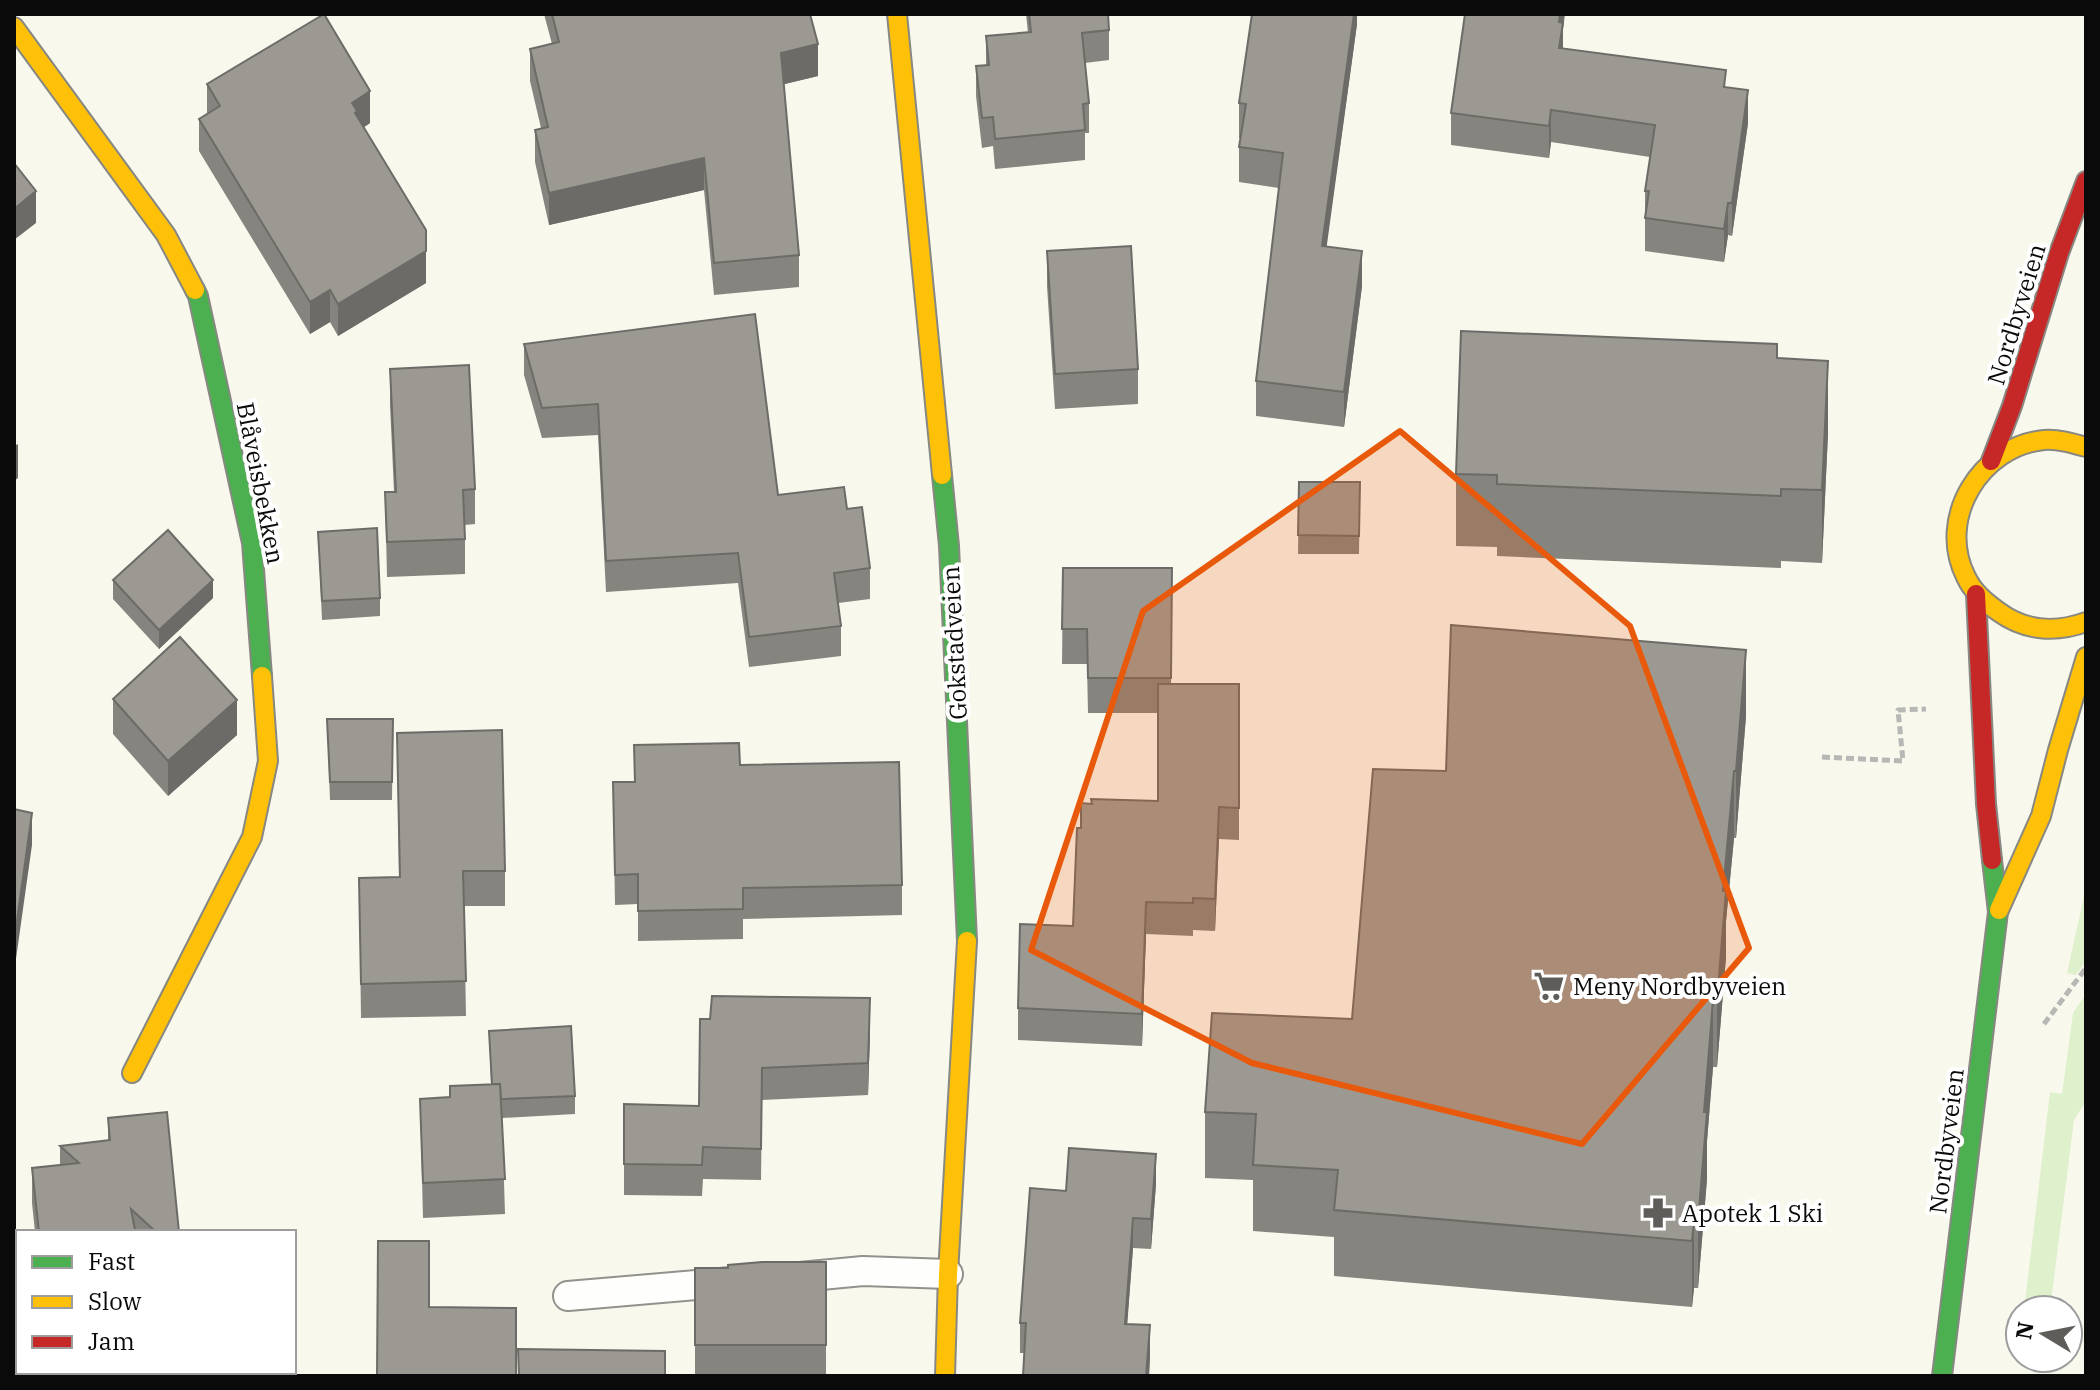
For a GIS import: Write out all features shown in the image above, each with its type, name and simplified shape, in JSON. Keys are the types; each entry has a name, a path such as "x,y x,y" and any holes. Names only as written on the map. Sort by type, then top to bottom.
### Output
{"street":[{"name":"Gokstadveien","path":"897,14 949,546 968,954 948,1274 945,1376"},
{"name":"Blåveisbekken","path":"14,27 166,235 198,296 252,543 268,761 252,837 132,1073"},
{"name":"Nordbyveien","path":"1991,461 2017,391 2059,253 2086,181"},
{"path":"2086,447 2066,441 2039,440 2014,447 1991,461 1971,483 1958,510 1955,539 1961,569 1976,594 1996,613 2020,625 2047,630 2074,627 2086,622"},
{"name":"Nordbyveien","path":"1942,1376 1998,912 1986,804 1976,594"},
{"name":"Nordbyveien","path":"1998,912 2041,816 2086,657"}],"lane":[{"path":"568,1296 863,1271 948,1274"}],"path":[{"path":"1822,757 1903,761 1898,710 1931,709"},
{"path":"2044,1024 2086,968"}],"highlighted area":[{"path":"1400,431 1630,626 1749,948 1582,1144 1252,1063 1031,950 1143,611"}],"green space":[{"path":"2086,887 2086,961 2076,975 2067,973"},
{"path":"2086,994 2086,1101 2074,1120 2052,1294 2026,1294 2050,1092 2062,1094 2073,1013"}],"building":[{"path":"324,14 370,91 352,103 357,111 355,113 426,230 426,251 338,304 330,290 310,302 199,119 220,106 207,84"},
{"path":"552,14 810,14 818,44 781,53 799,255 714,263 704,158 549,193 535,130 548,127 530,49 559,42"},
{"path":"1029,14 1108,14 1109,30 1082,33 1089,103 1083,104 1085,130 995,139 993,117 982,118 976,66 989,65 986,36 1031,32"},
{"path":"1252,14 1354,14 1322,246 1362,251 1344,392 1256,381 1283,153 1239,147 1246,104 1239,103"},
{"path":"1465,14 1560,14 1559,22 1563,23 1559,48 1726,70 1724,87 1748,90 1732,203 1728,203 1724,229 1645,218 1649,191 1645,191 1655,125 1551,110 1549,126 1451,113"},
{"path":"14,163 36,191 14,209"},
{"path":"1131,246 1138,369 1055,374 1047,251"},
{"path":"755,314 778,495 844,487 847,509 862,507 870,568 834,573 841,626 749,637 738,553 606,561 598,404 542,408 524,344"},
{"path":"1461,331 1777,344 1777,358 1828,361 1822,490 1781,489 1781,496 1497,484 1497,475 1456,474"},
{"path":"469,365 475,489 463,490 465,539 387,542 385,492 396,492 390,369"},
{"path":"1299,482 1360,482 1359,536 1298,535"},
{"path":"377,528 380,598 322,601 318,532"},
{"path":"168,530 213,580 159,630 113,580"},
{"path":"1063,568 1172,568 1171,678 1088,678 1087,629 1062,629"},
{"path":"1451,625 1746,650 1723,891 1726,891 1717,1000 1713,1000 1698,1222 1694,1221 1692,1241 1334,1210 1338,1170 1253,1165 1256,1114 1205,1112 1212,1013 1352,1019 1373,769 1446,771"},
{"path":"180,637 237,700 168,761 113,699"},
{"path":"1158,684 1239,684 1239,808 1219,807 1215,899 1193,898 1193,903 1146,902 1142,1014 1018,1008 1020,924 1073,926 1081,803 1092,804 1091,799 1158,801"},
{"path":"327,719 393,719 392,782 330,782"},
{"path":"502,730 505,871 463,871 466,981 361,984 359,878 400,877 397,733"},
{"path":"739,743 740,765 899,762 902,885 743,888 743,909 638,911 638,874 615,875 613,782 635,782 634,745"},
{"path":"14,809 32,813 14,942"},
{"path":"712,996 870,998 868,1063 762,1068 761,1149 703,1147 702,1165 624,1164 624,1104 699,1106 700,1019 710,1019"},
{"path":"571,1026 575,1096 501,1099 500,1084 492,1084 489,1031"},
{"path":"500,1084 505,1179 423,1183 420,1099 450,1097 450,1086"},
{"path":"167,1112 179,1230 154,1230 131,1209 135,1230 39,1230 32,1168 79,1163 60,1146 110,1140 108,1118"},
{"path":"1069,1148 1156,1154 1151,1219 1133,1218 1125,1324 1150,1325 1146,1376 1023,1376 1026,1323 1020,1323 1030,1188 1066,1191"},
{"path":"378,1241 429,1241 429,1307 516,1308 516,1376 377,1376"},
{"path":"826,1262 826,1345 695,1345 695,1268 728,1268 728,1265"},
{"path":"518,1349 665,1351 665,1376 519,1376"},
{"path":"74,1374 168,1376 74,1376"}],"traffic: fast":[{"path":"195,290 252,543 262,676"},
{"path":"942,475 949,546 967,941"},
{"path":"1942,1376 1998,912 1992,860"}],"traffic: slow":[{"path":"897,14 942,475"},
{"path":"14,27 166,235 195,290"},
{"path":"2086,447 2044,440 2021,445 2001,456 1984,470 1970,489 1961,509 1957,532 1958,554 1966,577 1980,596 1999,612 2019,623 2041,628 2063,628 2086,622"},
{"path":"1999,910 2041,816 2086,657"},
{"path":"132,1073 252,837 268,761 262,676"},
{"path":"945,1376 967,941"}],"traffic: jam":[{"path":"1991,461 2012,406 2059,253 2086,181"},
{"path":"1976,594 1986,804 1992,860"}],"place":[{"name":"Meny Nordbyveien","path":"1549,986"},
{"name":"Apotek 1 Ski","path":"1658,1213"}]}
